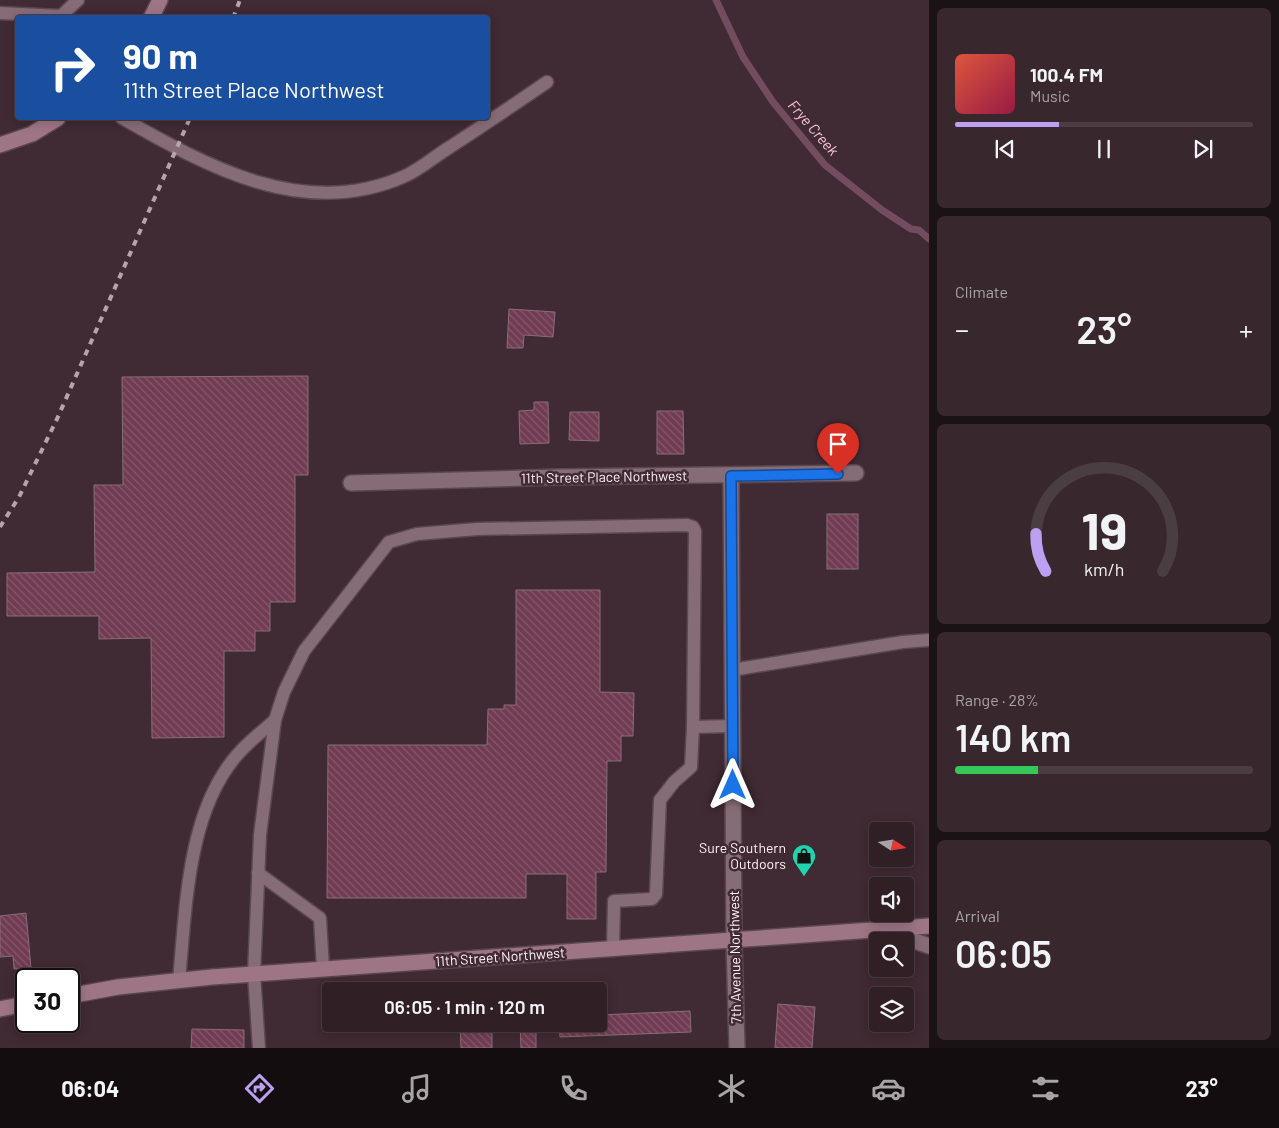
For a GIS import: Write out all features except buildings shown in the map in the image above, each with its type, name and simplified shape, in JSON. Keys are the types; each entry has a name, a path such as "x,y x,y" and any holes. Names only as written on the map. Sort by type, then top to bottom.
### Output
{"main road":[{"path":"152,15 160,0"},
{"path":"0,145 32,134 55,120"},
{"path":"882,930 929,926"},
{"name":"11th Street Northwest","path":"80,994 118,987 254,974 882,930"},
{"path":"0,1009 15,1006"}],"street":[{"name":"11th Street Place Northwest","path":"351,482 856,473"},
{"name":"7th Avenue Northwest","path":"731,476 734,941 737,1048"},
{"name":"11th Street Northwest","path":"882,930 929,946"}],"lane":[{"path":"62,15 78,0"},
{"path":"0,13 41,15"},
{"path":"125,120 176,149 244,179 282,190 350,194 406,176 547,82"},
{"path":"260,1048 254,974 258,873 260,835 275,720 284,692 304,651 389,542 417,534 477,528 687,525 693,527 695,531 691,767 674,782 660,800 656,894 652,900 614,901 613,950"},
{"path":"732,670 904,642 929,640"},
{"path":"179,980 187,894 196,836 214,792 237,754 275,720"},
{"path":"693,727 733,726"},
{"path":"258,873 320,918 323,969"}],"waterway":[{"name":"Frye Creek","path":"716,0 743,57 773,102 825,165 882,210 911,229 919,230 929,239"}],"railway":[{"path":"234,15 240,0"},
{"path":"0,527 19,497 57,419 189,120"}],"place":[{"name":"Sure Southern Outdoors","path":"804,877"}],"route":[{"path":"733,785 731,476 838,474"}]}
